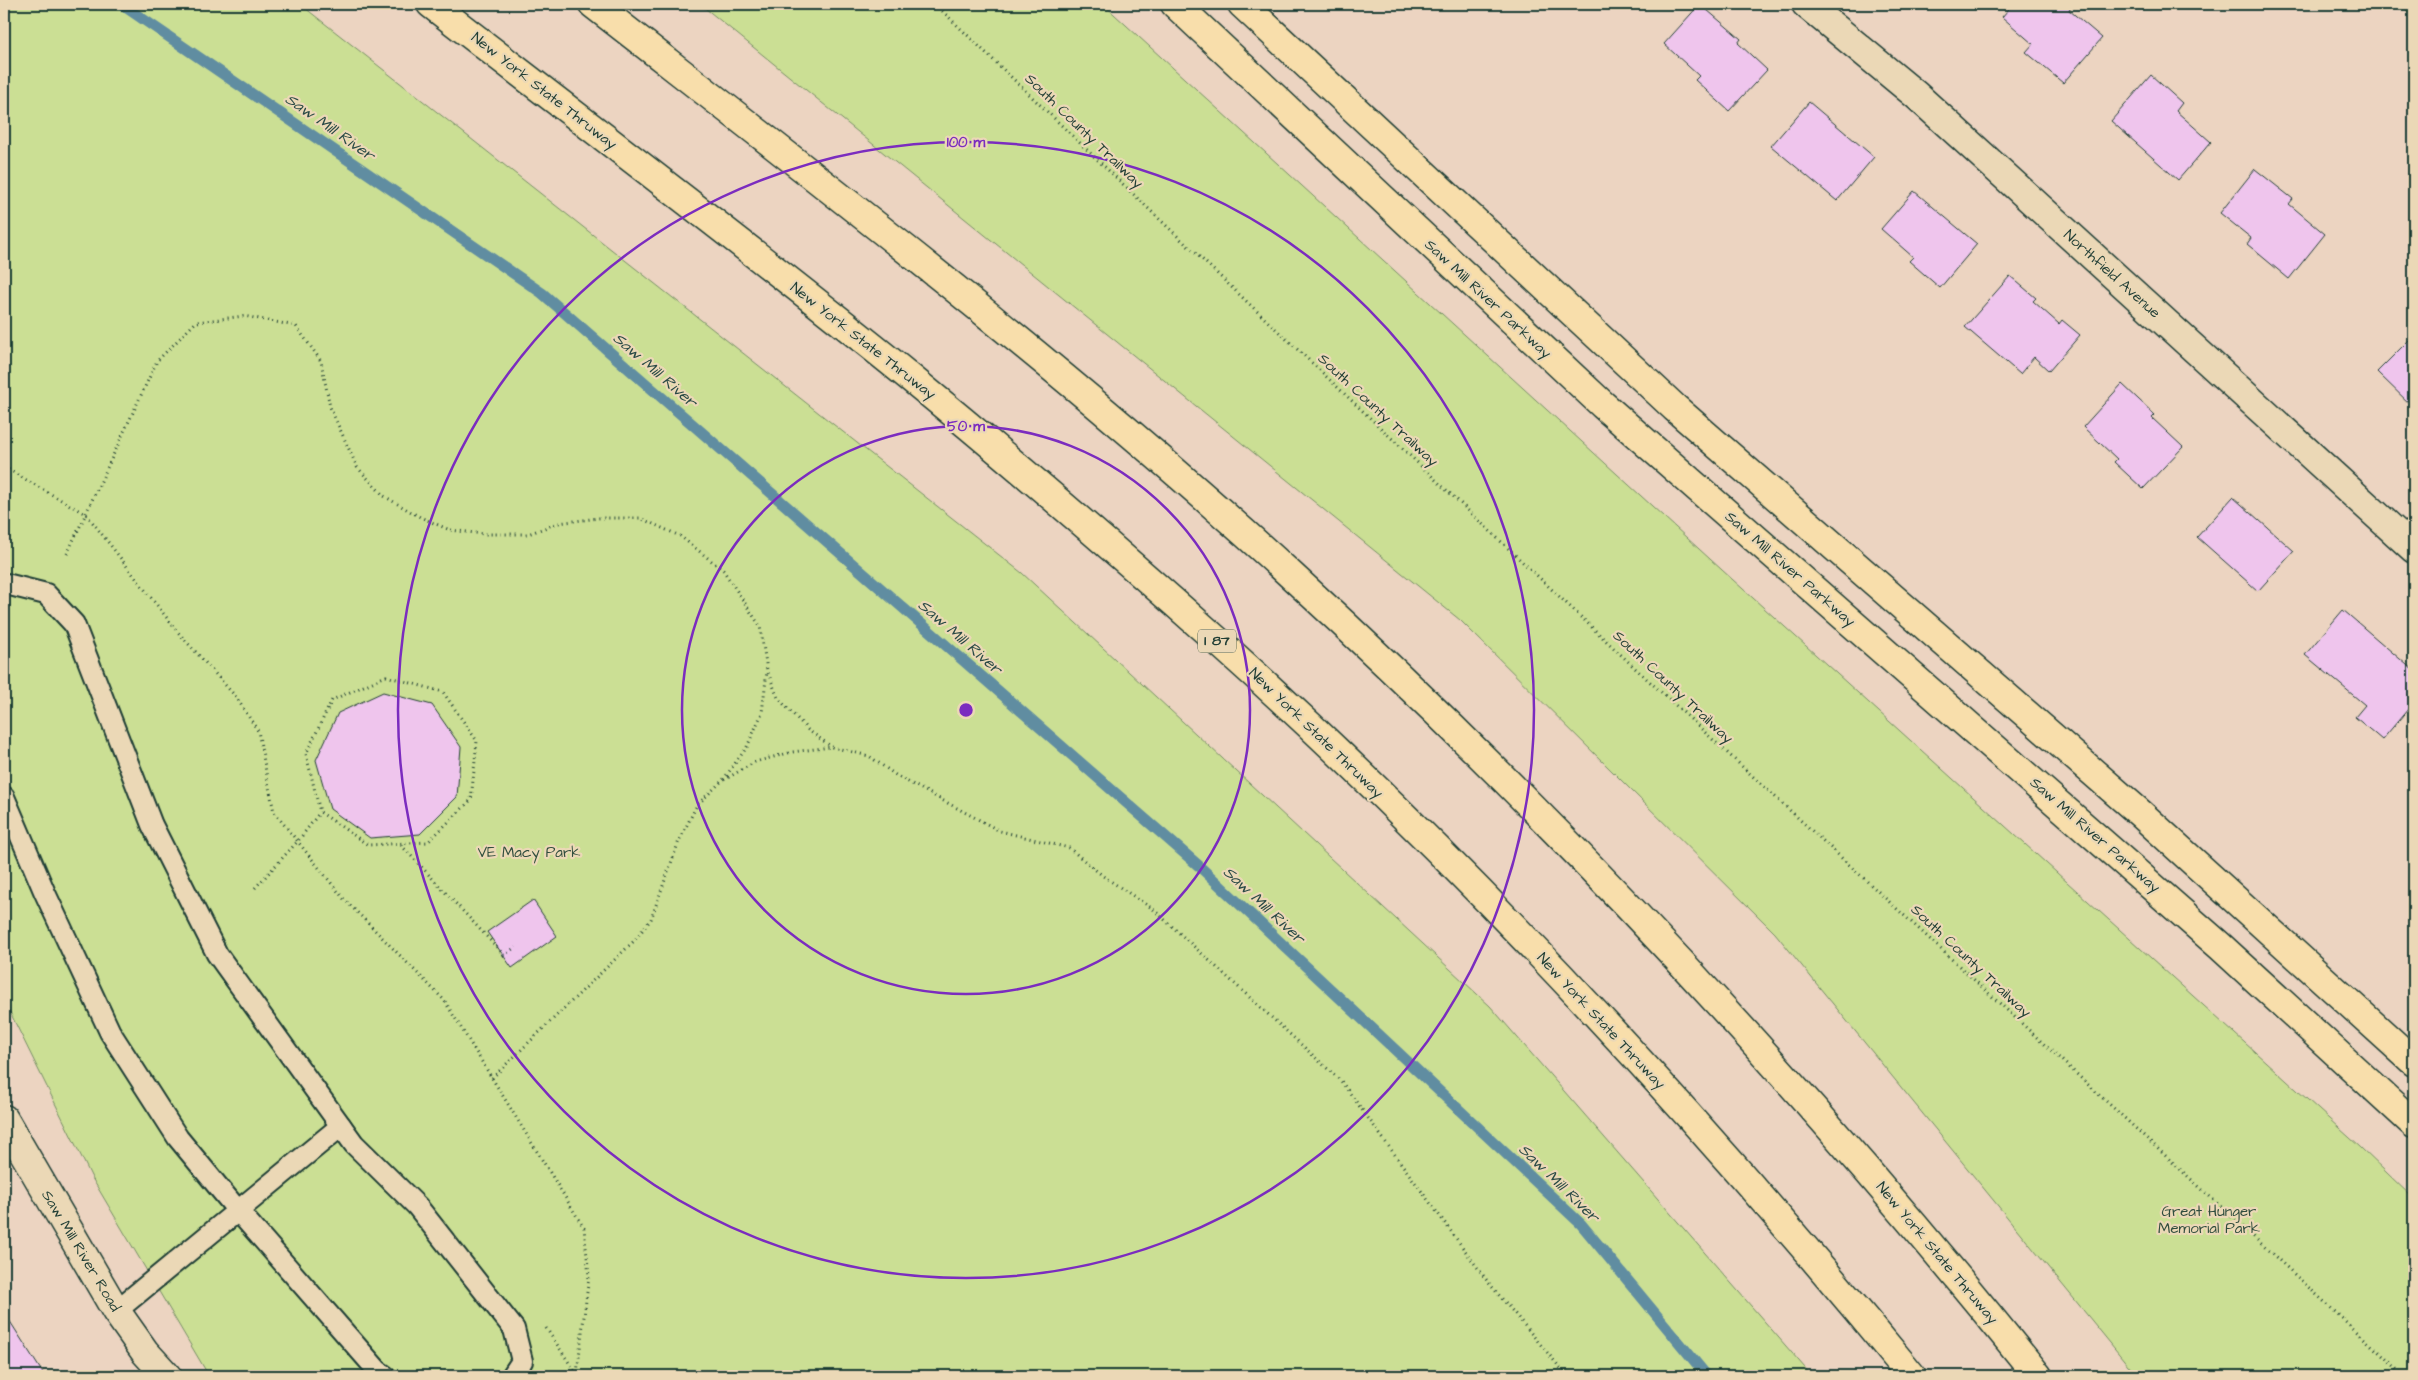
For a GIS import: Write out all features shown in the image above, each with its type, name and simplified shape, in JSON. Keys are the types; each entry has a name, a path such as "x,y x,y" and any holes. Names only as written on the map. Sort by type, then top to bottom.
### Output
{"highway":[{"name":"New York State Thruway","path":"431,4 909,376 1106,542 1226,648 1424,837 1615,1035 1718,1147 1912,1376"},
{"name":"New York State Thruway","path":"593,4 862,214 1065,378 1274,560 1389,666 1587,862 1689,969 1866,1169 2038,1376"},
{"name":"Saw Mill River Parkway","path":"1175,4 1603,405 2206,933 2414,1124"},
{"path":"1242,4 1675,408 2140,814 2414,1062"}],"street":[{"name":"Northfield Avenue","path":"1806,4 1916,95 2414,549"},
{"name":"Saw Mill River Road","path":"4,1119 116,1311 145,1352 167,1376"}],"lane":[{"path":"4,586 6,584 46,594 74,624 152,825 217,954 354,1144 417,1206 514,1329 522,1361 512,1376"},
{"path":"4,797 45,893 110,1032 178,1138 238,1212 385,1376"},
{"path":"116,1311 341,1126"}],"path":[{"name":"South County Trailway","path":"935,4 1154,214 1628,661 2405,1376"},
{"path":"67,554 87,515 157,361 196,322 244,316 296,326 321,361 330,407 357,467 384,496 420,517 450,530 484,534 528,534 558,523 598,518 640,518 680,536 723,570 760,626 767,670 778,698 808,730 832,747"},
{"path":"4,466 87,515 177,631 236,697 245,710 258,731 274,812 344,899 444,1000 584,1228 589,1276 577,1375"},
{"path":"492,1078 634,941 651,918 679,841 697,805 723,780 747,747 762,713 767,670"},
{"path":"386,676 443,692 477,741 471,800 428,842 401,845 368,845 320,812 306,754 332,700 386,676"},
{"path":"723,780 755,762 792,752 832,747 869,756 897,776 1000,831 1069,848 1103,876 1153,909 1340,1081 1488,1282 1567,1376"},
{"path":"255,888 298,841 320,812"},
{"path":"401,845 504,955 516,947"},
{"path":"541,1320 577,1375"}],"green space":[{"name":"VE Macy Park","path":"4,4 300,4 1022,573 1490,1006 1812,1376 209,1376 92,1178 4,1000"},
{"name":"Great Hunger Memorial Park","path":"700,4 1103,4 1722,570 2360,1147 2414,1199 2414,1376 2137,1376 1775,933 1460,620"},
{"path":"2400,4 2414,4 2414,18"}],"building":[{"path":"1700,4 1741,39 1738,43 1767,70 1729,111 1695,80 1699,76 1664,44"},
{"path":"2013,4 2068,4 2071,6 2069,10 2102,38 2063,83 2026,52 2033,44 2002,17"},
{"path":"2151,75 2182,103 2176,111 2211,142 2178,180 2111,121"},
{"path":"1809,102 1874,157 1837,201 1771,146"},
{"path":"2255,169 2293,199 2289,204 2325,234 2289,279 2247,244 2251,238 2220,213"},
{"path":"1914,191 1977,244 1940,288 1909,261 1913,257 1881,229"},
{"path":"2010,276 2036,298 2033,301 2059,324 2062,320 2080,335 2049,371 2034,357 2020,374 1965,327"},
{"path":"2414,335 2414,408 2377,372"},
{"path":"2122,384 2155,415 2152,418 2183,447 2143,489 2114,462 2117,459 2083,427"},
{"path":"2233,497 2294,551 2258,591 2197,537"},
{"path":"2343,610 2414,671 2414,702 2382,740 2355,717 2365,705 2305,655"},
{"path":"383,692 432,705 461,747 457,797 420,834 370,838 330,809 316,760 338,713"},
{"path":"533,900 557,936 512,968 487,932"},
{"path":"4,1312 44,1375 46,1373 48,1376 4,1376"}],"waterway":[{"name":"Saw Mill River","path":"121,4 542,293 1199,866 1581,1224 1707,1376"}]}
